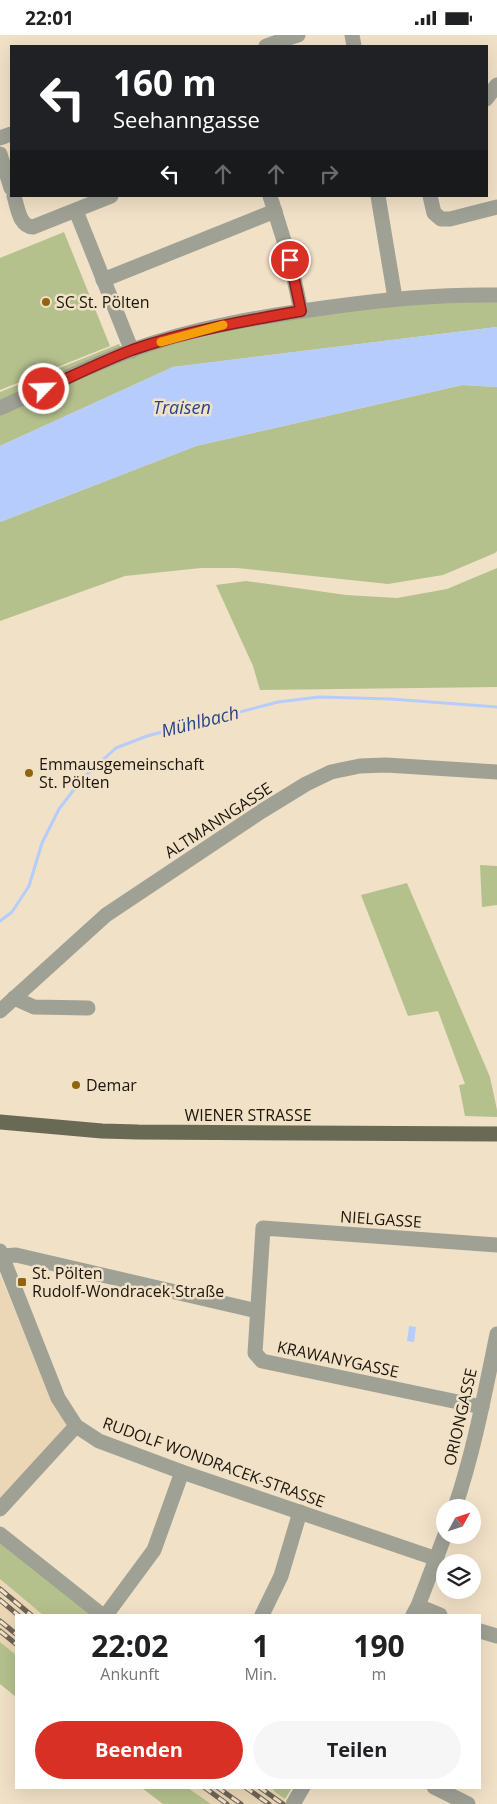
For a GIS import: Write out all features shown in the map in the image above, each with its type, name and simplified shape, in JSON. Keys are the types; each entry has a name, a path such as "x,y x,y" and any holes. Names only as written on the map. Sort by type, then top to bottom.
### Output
{"main road":[{"name":"WIENER STRASSE","path":"0,1122 120,1132 497,1134"}],"street":[{"path":"269,45 298,35"},
{"path":"488,96 497,85"},
{"path":"0,154 10,185"},
{"path":"14,197 22,223 28,227 38,226 109,197"},
{"path":"378,197 395,298"},
{"path":"430,197 434,213 441,219 450,219 497,207"},
{"path":"103,280 272,203 290,260 301,311"},
{"path":"76,211 132,351"},
{"path":"0,408 132,351 187,334 244,321 395,298 497,295"},
{"name":"ALTMANNGASSE","path":"0,1011 106,915 262,811 306,784 331,772 360,766 386,765 497,772"},
{"path":"14,998 34,1007 88,1008"},
{"name":"NIELGASSE","path":"263,1228 497,1245"},
{"name":"KRAWANYGASSE","path":"263,1228 255,1353 262,1361 482,1407"},
{"path":"1,1254 16,1255 257,1311"},
{"name":"RUDOLF WONDRACEK-STRASSE","path":"1,1254 4,1272 58,1398 76,1426 99,1441 300,1513 436,1559"},
{"name":"ORIONGASSE","path":"458,1499 482,1407 497,1334"},
{"path":"0,1509 76,1426"},
{"path":"105,1614 154,1550 182,1471"},
{"path":"262,1614 281,1576 300,1513"},
{"path":"0,1534 103,1614"},
{"path":"434,1614 416,1611 436,1561"},
{"path":"481,1631 497,1636"},
{"path":"293,1804 302,1789"},
{"path":"438,1789 468,1804"}],"shaded area":[{"path":"0,1275 53,1402 68,1428 0,1502"},
{"path":"0,1579 42,1614 15,1614 15,1654 0,1642"},
{"path":"189,1789 273,1789 285,1799 282,1804 211,1804"}],"green space":[{"name":"SC St. Pölten","path":"64,232 110,346 0,390 0,258"},
{"path":"497,300 497,327 173,367 0,446 0,411 142,352 247,326 394,305"},
{"path":"119,344 123,352 0,405 0,392"},
{"path":"462,385 497,387 497,551 495,553 443,575 388,584 237,568 201,568 125,576 0,621 0,522 196,446"},
{"path":"497,568 497,687 260,690 253,666 216,585 246,581 346,595 397,598 447,589"},
{"path":"480,865 497,866 497,905 482,907"},
{"path":"407,883 490,1077 497,1117 465,1116 459,1085 465,1084 438,1011 408,1016 361,895"},
{"path":"0,1540 93,1614 42,1614 0,1579"},
{"path":"0,1642 15,1654 15,1696 0,1684"},
{"path":"143,1789 189,1789 211,1804 163,1804"},
{"path":"273,1789 291,1789 285,1799"}],"water":[{"name":"Traisen","path":"497,327 497,387 462,385 196,446 0,522 0,446 173,367"},
{"path":"409,1326 416,1327 414,1342 407,1341"}],"waterway":[{"name":"Mühlbach","path":"0,921 12,912 29,886 42,843 59,809 82,779 116,748 147,736 278,702 319,697 391,699 497,707"}],"railway":[{"path":"0,1589 30,1614"},
{"path":"0,1600 17,1614"},
{"path":"0,1621 15,1633"},
{"path":"0,1631 15,1643"},
{"path":"207,1789 227,1804"},
{"path":"220,1789 241,1804"},
{"path":"248,1789 269,1804"},
{"path":"262,1789 283,1804"}],"slow traffic":[{"path":"161,342 223,325"}],"place":[{"name":"SC St. Pölten","path":"46,302"},
{"name":"Emmausgemeinschaft St. Pölten","path":"29,773"},
{"name":"Demar","path":"76,1085"},
{"name":"St. Pölten Rudolf-Wondracek-Straße","path":"22,1282"}],"route":[{"path":"44,389 132,351 187,334 301,311 290,260"}]}
